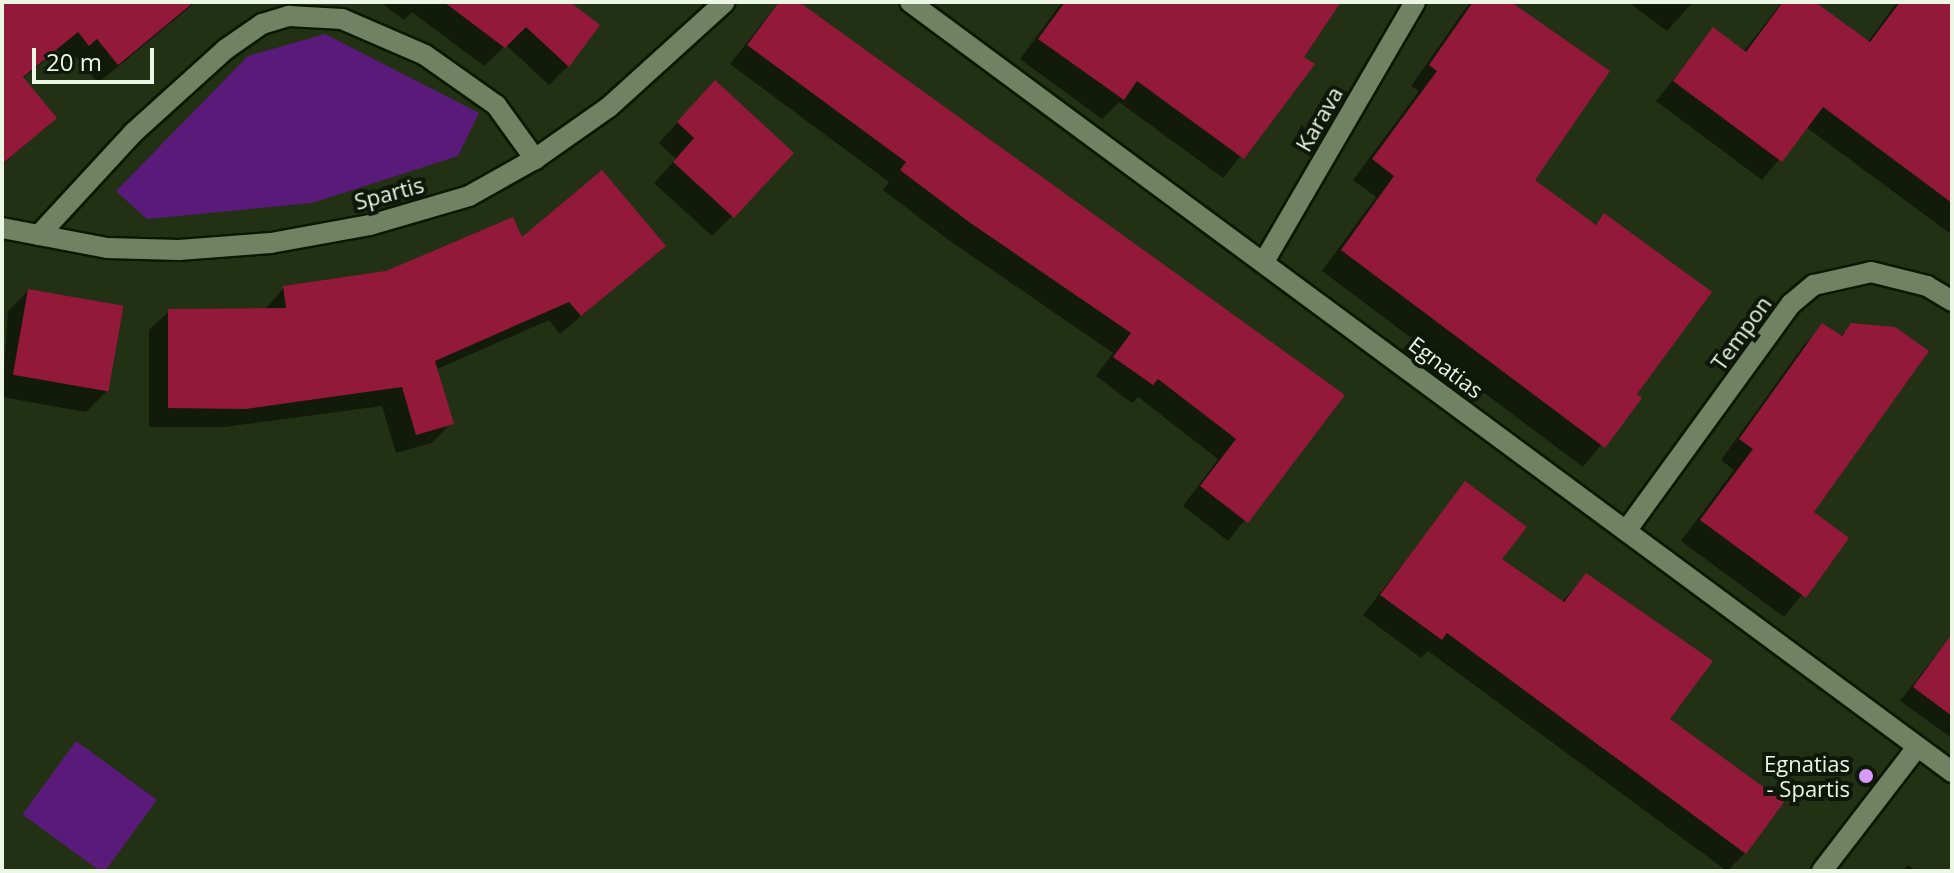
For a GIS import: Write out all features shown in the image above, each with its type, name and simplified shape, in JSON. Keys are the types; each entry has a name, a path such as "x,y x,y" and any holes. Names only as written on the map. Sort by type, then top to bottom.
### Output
{"street":[{"name":"Spartis","path":"2,228 107,248 271,243 370,225 469,196 535,159 609,107 725,2"},
{"name":"Egnatias","path":"910,2 1265,260 1952,772"},
{"name":"Karava","path":"1265,260 1415,2"},
{"path":"39,235 133,133 226,49 262,24 289,16 342,19 425,55 496,105 535,159"},
{"name":"Tempon","path":"1626,531 1791,304 1814,285 1871,272 1927,286 1952,301"},
{"path":"1822,871 1917,747"}],"shaded area":[{"path":"325,34 479,113 458,156 312,203 147,219 116,191 248,56"},
{"path":"76,741 157,800 105,871 100,871 23,815"}],"building":[{"path":"2,2 194,2 118,65 97,39 89,46 78,32 23,77 57,118 2,164"},
{"path":"444,2 570,2 600,25 569,67 526,27 505,48"},
{"path":"779,2 799,2 1345,395 1248,523 1200,486 1236,439 1158,379 1153,385 1113,357 1131,333 969,222 900,170 906,162 747,45"},
{"path":"1065,2 1341,2 1304,57 1315,64 1244,159 1137,81 1124,100 1038,39"},
{"path":"1473,2 1511,2 1610,71 1535,180 1596,225 1604,213 1712,292 1637,394 1642,398 1605,448 1341,250 1394,176 1372,159 1437,71 1429,65"},
{"path":"1783,2 1815,2 1870,42 1900,2 1952,2 1952,203 1823,107 1782,162 1673,81 1713,27 1746,52"},
{"path":"715,80 794,153 734,218 673,162 694,138 677,122"},
{"path":"602,170 666,246 581,316 569,302 435,361 454,424 416,435 402,387 246,409 168,408 168,309 286,308 283,286 386,271 513,217 522,237"},
{"path":"28,289 124,306 108,392 13,375"},
{"path":"1822,323 1842,336 1851,323 1895,327 1929,351 1814,512 1849,538 1806,598 1700,520 1753,449 1739,439"},
{"path":"1465,481 1527,527 1502,559 1564,602 1586,573 1713,661 1670,719 1784,802 1746,854 1447,633 1442,640 1380,595"},
{"path":"1952,634 1952,716 1913,687"}],"place":[{"name":"Egnatias - Spartis","path":"1866,776"}]}
